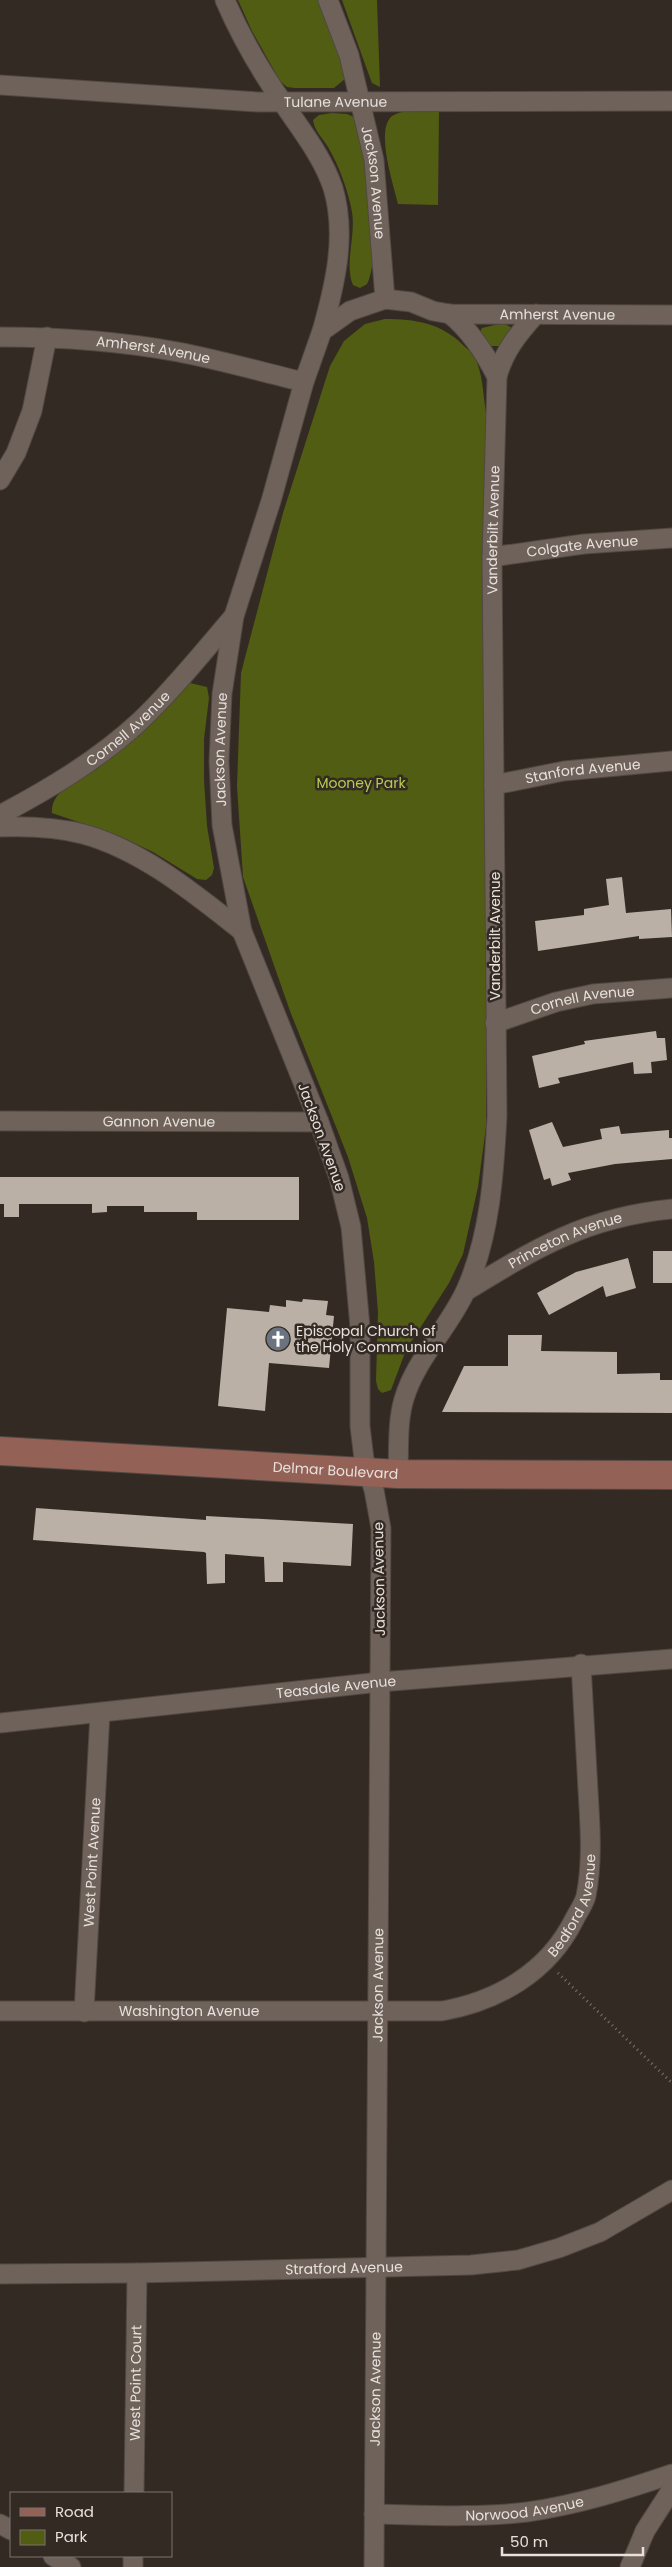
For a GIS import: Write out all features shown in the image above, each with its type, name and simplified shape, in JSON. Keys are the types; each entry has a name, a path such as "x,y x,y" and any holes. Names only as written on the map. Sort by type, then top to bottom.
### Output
{"main road":[{"name":"Delmar Boulevard","path":"0,1451 368,1473 672,1475"}],"street":[{"name":"Jackson Avenue","path":"225,0 250,54 311,144 326,171 336,203 339,249 334,291 304,382 271,501 234,616 222,694 219,761 222,825 242,931 319,1122 339,1178 351,1227 358,1279 360,1426 368,1473 381,1528 374,2567"},
{"name":"Jackson Avenue","path":"328,0 349,54 362,101 374,160 385,299"},
{"name":"Tulane Avenue","path":"0,85 81,88 211,100 282,102 672,101"},
{"name":"Amherst Avenue","path":"385,299 411,302 433,311 450,314 672,315"},
{"path":"322,331 350,311 385,299"},
{"path":"450,314 463,325 475,340 497,376"},
{"name":"Vanderbilt Avenue","path":"398,1474 404,1399 416,1372 466,1290 485,1230 494,1176 497,1116 492,557 497,376 502,359 516,337 536,314"},
{"name":"Amherst Avenue","path":"0,337 47,337 111,342 179,352 304,382"},
{"path":"0,480 16,453 32,411 47,337"},
{"name":"Colgate Avenue","path":"492,557 584,544 672,538"},
{"name":"Cornell Avenue","path":"0,815 48,789 110,746 162,698 234,616"},
{"name":"Stanford Avenue","path":"494,785 564,771 672,761"},
{"path":"0,827 38,826 84,834 125,851 179,882 242,931"},
{"name":"Cornell Avenue","path":"495,1023 556,1002 593,994 672,988"},
{"name":"Gannon Avenue","path":"0,1121 319,1122"},
{"name":"Princeton Avenue","path":"466,1290 538,1247 595,1223 647,1211 672,1209"},
{"name":"Teasdale Avenue","path":"0,1723 380,1682 581,1664 672,1659"},
{"name":"Bedford Avenue","path":"378,2012 442,2010 471,2006 500,1994 526,1977 546,1959 569,1929 585,1898 591,1861 581,1664"},
{"name":"West Point Avenue","path":"84,2012 100,1713"},
{"name":"Washington Avenue","path":"0,2011 378,2012"},
{"name":"Stratford Avenue","path":"0,2274 137,2273 471,2265 518,2260 559,2248 600,2232 672,2190"},
{"name":"West Point Court","path":"131,2489 137,2273"},
{"name":"Norwood Avenue","path":"374,2514 473,2516 527,2512 620,2492 672,2474"},
{"path":"630,2567 645,2531 672,2489"},
{"path":"55,2557 72,2567"}],"path":[{"path":"546,1959 672,2083"}],"green space":[{"path":"238,0 320,0 346,78 334,88 287,87 280,81 252,31"},
{"path":"342,0 377,0 380,87 372,83"},
{"path":"406,112 439,112 438,205 398,204 389,169 385,141 389,119 396,114"},
{"path":"332,113 347,114 356,118 367,178 373,228 373,250 371,270 367,284 360,288 353,285 351,277 350,259 353,221 348,195 336,162 317,131 313,120 319,115"},
{"name":"Mooney Park","path":"385,319 417,321 437,327 455,338 474,356 477,362 486,413 486,1127 478,1187 463,1254 449,1283 406,1350 391,1390 382,1393 378,1389 376,1381 378,1312 374,1262 367,1218 348,1157 290,1011 243,877 237,786 241,673 283,513 330,366 344,341 365,324"},
{"path":"503,323 516,330 502,346 491,346 480,332 482,328"},
{"path":"190,683 207,687 209,698 204,739 204,780 207,826 214,868 212,875 206,880 197,879 153,852 119,836 52,813 53,804 62,791 95,770 132,740 173,697"}],"building":[{"path":"622,877 626,913 671,909 672,937 639,939 639,936 538,951 535,921 584,915 584,909 609,905 606,879"},
{"path":"656,1031 657,1038 665,1038 667,1060 651,1062 652,1073 634,1074 633,1062 558,1078 560,1083 539,1088 532,1056 585,1044 584,1041"},
{"path":"552,1122 563,1147 602,1139 600,1129 619,1126 621,1134 669,1130 669,1138 672,1138 672,1159 615,1164 568,1173 571,1180 552,1186 550,1178 544,1180 529,1130"},
{"path":"0,1177 299,1177 299,1220 197,1220 197,1212 144,1212 144,1206 107,1206 107,1212 92,1213 92,1204 19,1204 19,1217 4,1217 4,1204 0,1204"},
{"path":"653,1251 672,1251 672,1283 653,1283"},
{"path":"628,1258 636,1288 606,1297 603,1286 549,1315 537,1293 576,1272"},
{"name":"Episcopal Church of the Holy Communion","path":"303,1299 328,1301 326,1315 334,1316 329,1368 269,1363 265,1411 218,1406 227,1308 269,1312 270,1305 286,1307 286,1300 302,1302"},
{"path":"508,1335 542,1335 541,1351 617,1352 617,1374 660,1373 660,1380 672,1380 672,1413 442,1412 464,1366 508,1366"},
{"path":"36,1508 206,1520 206,1516 353,1524 351,1566 283,1562 283,1582 265,1582 264,1557 225,1554 225,1583 207,1584 206,1553 204,1552 33,1540"}],"place":[{"name":"Episcopal Church of the Holy Communion","path":"278,1339"}]}
